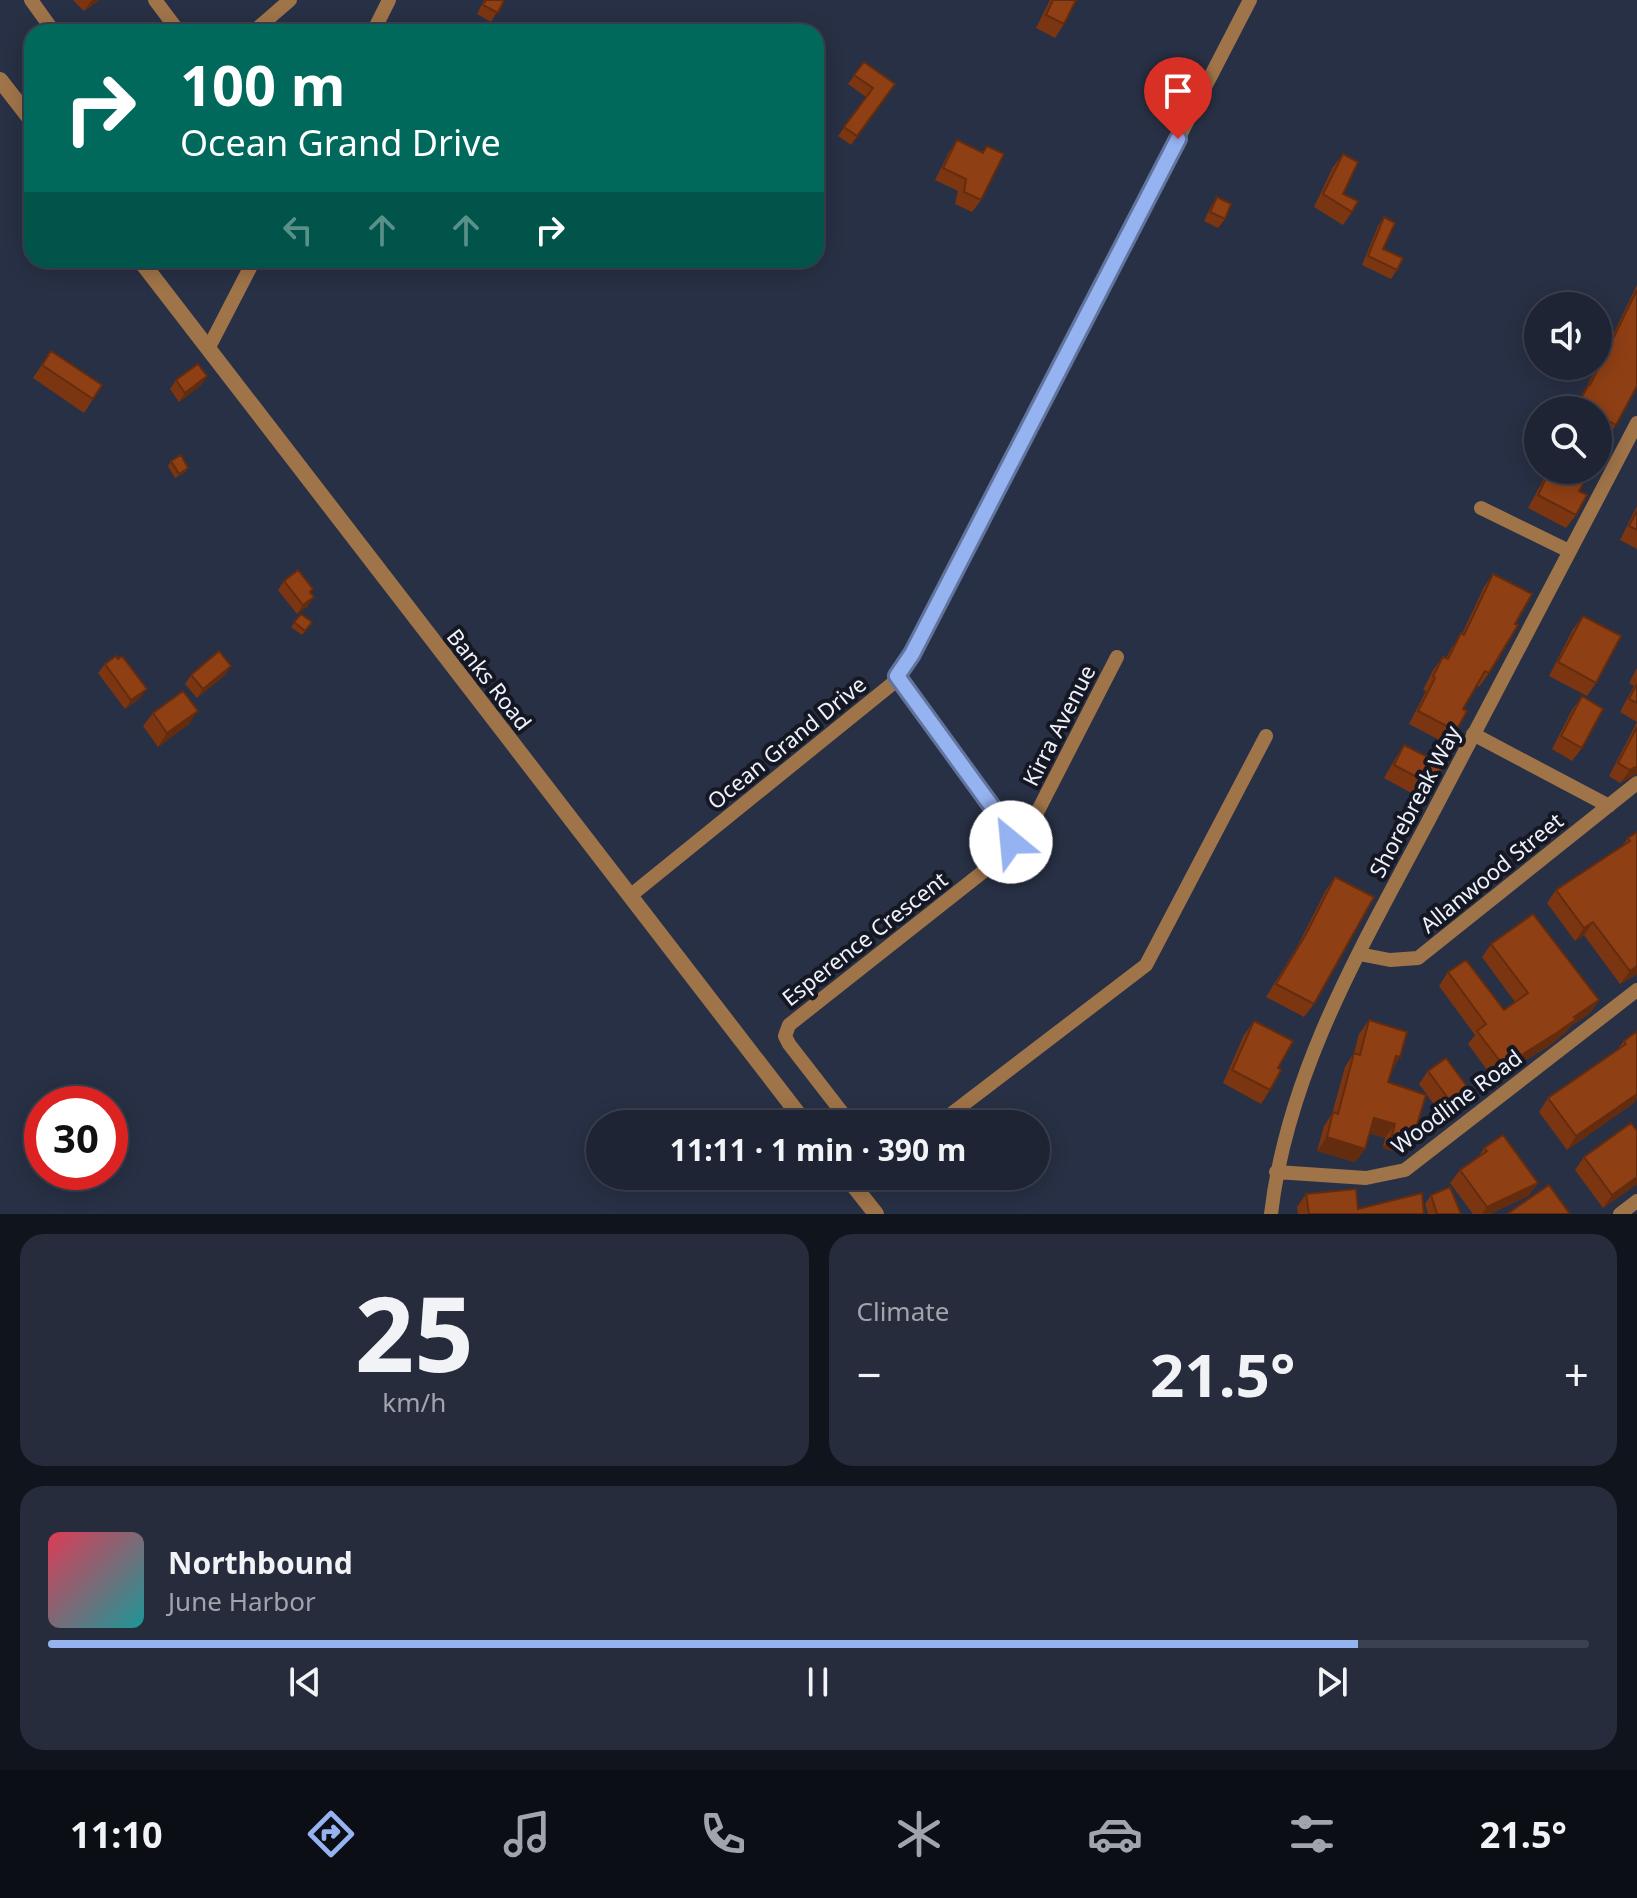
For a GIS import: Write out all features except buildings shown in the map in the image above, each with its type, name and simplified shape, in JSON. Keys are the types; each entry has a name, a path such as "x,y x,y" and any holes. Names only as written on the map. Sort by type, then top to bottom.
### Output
{"street":[{"path":"31,0 48,24"},
{"path":"155,0 173,24"},
{"path":"262,24 290,0"},
{"path":"377,24 389,0"},
{"name":"Ocean Grand Drive","path":"630,896 871,703 897,676 912,654 1250,0"},
{"path":"0,80 24,111"},
{"name":"Banks Road","path":"146,268 795,1110"},
{"path":"208,349 250,268"},
{"name":"Shorebreak Way","path":"1271,1214 1287,1122 1315,1044 1473,734 1637,423"},
{"path":"1481,508 1569,551"},
{"name":"Kirra Avenue","path":"1009,849 1018,846 1025,836 1117,657"},
{"path":"897,676 1006,826 1011,836 1009,849"},
{"path":"1473,734 1609,806"},
{"path":"956,1110 1146,965 1266,736"},
{"name":"Allanwood Street","path":"1359,954 1390,960 1418,958 1637,783"},
{"name":"Esperence Crescent","path":"840,1110 789,1044 785,1036 789,1025 1009,849"},
{"name":"Woodline Road","path":"1276,1172 1366,1178 1405,1170 1637,990"},
{"path":"857,1190 876,1214"},
{"path":"1620,1214 1637,1201"}],"route":[{"path":"1011,842 1006,826 897,676 912,654 1178,139"}]}
